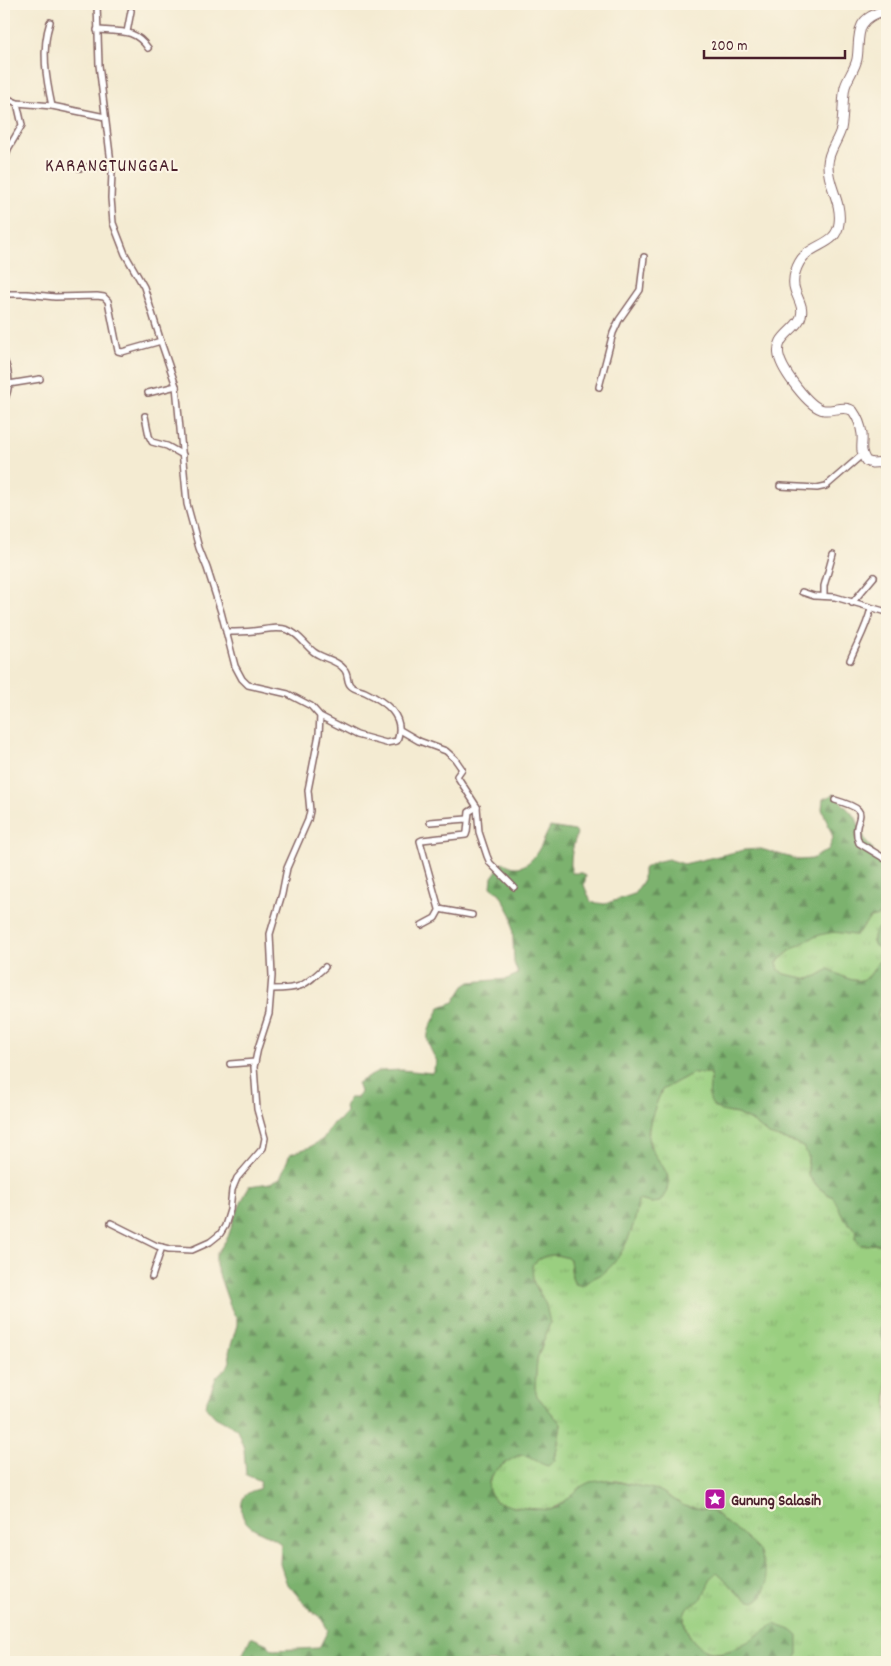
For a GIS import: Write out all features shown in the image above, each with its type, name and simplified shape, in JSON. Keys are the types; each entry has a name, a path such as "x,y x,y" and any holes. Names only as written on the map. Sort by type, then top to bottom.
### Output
{"main road":[{"path":"887,9 869,18 861,28 855,64 845,89 841,130 828,158 829,173 839,208 838,230 833,238 813,249 799,263 794,277 794,285 801,304 802,314 798,322 779,342 778,349 779,358 783,366 806,398 815,406 822,410 844,408 853,412 862,432 860,447 866,461 887,462"}],"street":[{"path":"97,4 99,65 111,165 111,210 113,223 125,254 144,287 176,386 187,504 226,632 234,666 244,682 255,687 288,694 311,706 320,716 357,735 386,743 397,742 400,730 398,718 388,707 373,696 352,687 349,684 346,671 341,666 329,658 315,653 291,632 272,628 226,632"},
{"path":"128,32 131,10"},
{"path":"50,22 45,41 45,63 52,106"},
{"path":"98,30 128,32 137,35 148,48"},
{"path":"4,98 17,103 52,106 105,117"},
{"path":"4,163 8,149 22,125 17,103"},
{"path":"80,168 111,165"},
{"path":"4,222 6,238 4,254"},
{"path":"599,387 618,320 640,290 644,257"},
{"path":"4,294 55,297 101,296 108,301 118,351 122,352 161,341"},
{"path":"4,360 9,384 4,401"},
{"path":"9,384 40,379"},
{"path":"148,393 176,386"},
{"path":"145,416 152,442 167,446 183,455"},
{"path":"780,486 817,488 826,486 863,454"},
{"path":"824,596 824,586 833,554"},
{"path":"852,603 874,576"},
{"path":"802,592 887,612"},
{"path":"850,660 858,639 867,625 871,608"},
{"path":"111,1223 162,1247 182,1250 192,1250 216,1238 228,1220 232,1190 237,1178 258,1156 265,1145 265,1138 257,1109 255,1062 269,1014 272,989 270,934 282,894 287,868 308,820 310,811 308,790 319,734 320,716"},
{"path":"400,730 418,741 446,751 462,769 457,776 477,807 479,832 490,863 514,887"},
{"path":"835,800 859,810 857,833 859,843 887,860"},
{"path":"422,926 435,918 440,909 420,840 466,834 469,812 477,807"},
{"path":"430,822 467,819"},
{"path":"440,909 472,915"},
{"path":"272,989 293,989 302,986 324,967"},
{"path":"230,1064 255,1062"},
{"path":"152,1277 162,1247"}],"green space":[{"path":"834,794 856,818 867,843 873,849 873,855 887,867 887,906 878,916 870,918 856,935 822,934 794,948 777,962 779,970 784,974 809,979 829,969 849,979 860,980 869,976 878,962 887,956 887,993 877,1016 887,1029 887,1246 879,1244 861,1245 855,1239 857,1231 845,1220 833,1197 819,1188 808,1175 808,1156 803,1147 769,1135 755,1123 737,1114 721,1111 713,1106 709,1098 711,1073 693,1073 662,1090 648,1131 653,1152 667,1174 666,1191 660,1202 652,1203 638,1200 635,1218 624,1248 613,1265 583,1286 575,1284 572,1277 570,1259 550,1255 541,1258 532,1265 533,1281 546,1305 550,1323 537,1359 535,1387 537,1396 561,1424 555,1460 548,1466 523,1455 518,1456 495,1471 488,1485 495,1501 513,1507 550,1510 558,1507 582,1486 590,1482 607,1480 654,1489 684,1506 713,1511 741,1533 760,1552 768,1582 761,1598 754,1602 738,1594 717,1572 711,1579 702,1598 686,1609 684,1619 688,1634 699,1646 713,1653 720,1653 742,1645 774,1624 791,1630 798,1636 798,1654 793,1662 243,1662 242,1656 251,1637 267,1644 273,1650 319,1648 328,1630 321,1618 309,1609 286,1582 280,1564 281,1544 253,1528 244,1518 242,1502 244,1496 259,1489 261,1481 246,1475 244,1449 237,1429 215,1417 206,1407 217,1376 228,1366 230,1361 229,1352 237,1325 237,1320 216,1266 216,1255 228,1237 235,1216 249,1186 270,1183 280,1178 290,1154 310,1147 323,1139 333,1123 340,1120 346,1112 345,1107 349,1098 357,1098 360,1092 357,1083 380,1071 402,1070 432,1073 437,1061 429,1045 428,1034 440,1007 454,1002 464,986 470,982 507,979 518,974 514,963 512,916 500,894 491,887 492,877 503,862 520,867 527,864 538,851 550,827 575,831 577,833 571,858 572,873 582,873 586,876 584,885 591,902 605,904 634,894 643,881 643,869 655,862 668,859 684,864 744,850 761,849 799,860 812,859 829,849 833,837 822,809 823,799"},
{"path":"887,906 887,923 876,930 873,942 879,948 887,950 887,956 876,964 865,979 849,979 829,969 809,979 784,974 779,970 777,962 801,944 815,936 829,932 856,935 870,918 878,916"},
{"path":"887,923 887,950 875,946 873,938 875,931"},
{"path":"887,993 887,1029 877,1017"},
{"path":"693,1073 712,1073 709,1098 729,1113 737,1114 755,1123 769,1135 803,1147 808,1155 808,1175 819,1188 833,1197 845,1220 858,1231 861,1245 879,1244 887,1246 887,1315 882,1320 887,1345 887,1662 793,1662 798,1654 752,1640 733,1650 717,1653 706,1650 696,1643 685,1625 686,1609 701,1598 710,1580 717,1572 734,1590 747,1541 741,1533 713,1511 684,1506 662,1492 607,1480 550,1510 513,1507 495,1501 489,1494 488,1485 495,1470 516,1456 524,1455 532,1459 555,1460 561,1424 537,1396 535,1387 537,1359 550,1323 542,1297 533,1281 532,1265 545,1256 565,1257 570,1259 572,1277 584,1279 601,1274 610,1267 630,1234 638,1200 652,1203 668,1177 654,1154 649,1138 652,1114 662,1090"},
{"path":"887,1315 887,1345 882,1338 880,1330 882,1322"}],"place":[{"name":"Gunung Salasih","path":"715,1499"}],"district":[{"name":"KARANGTUNGGAL","path":"112,164"}]}
